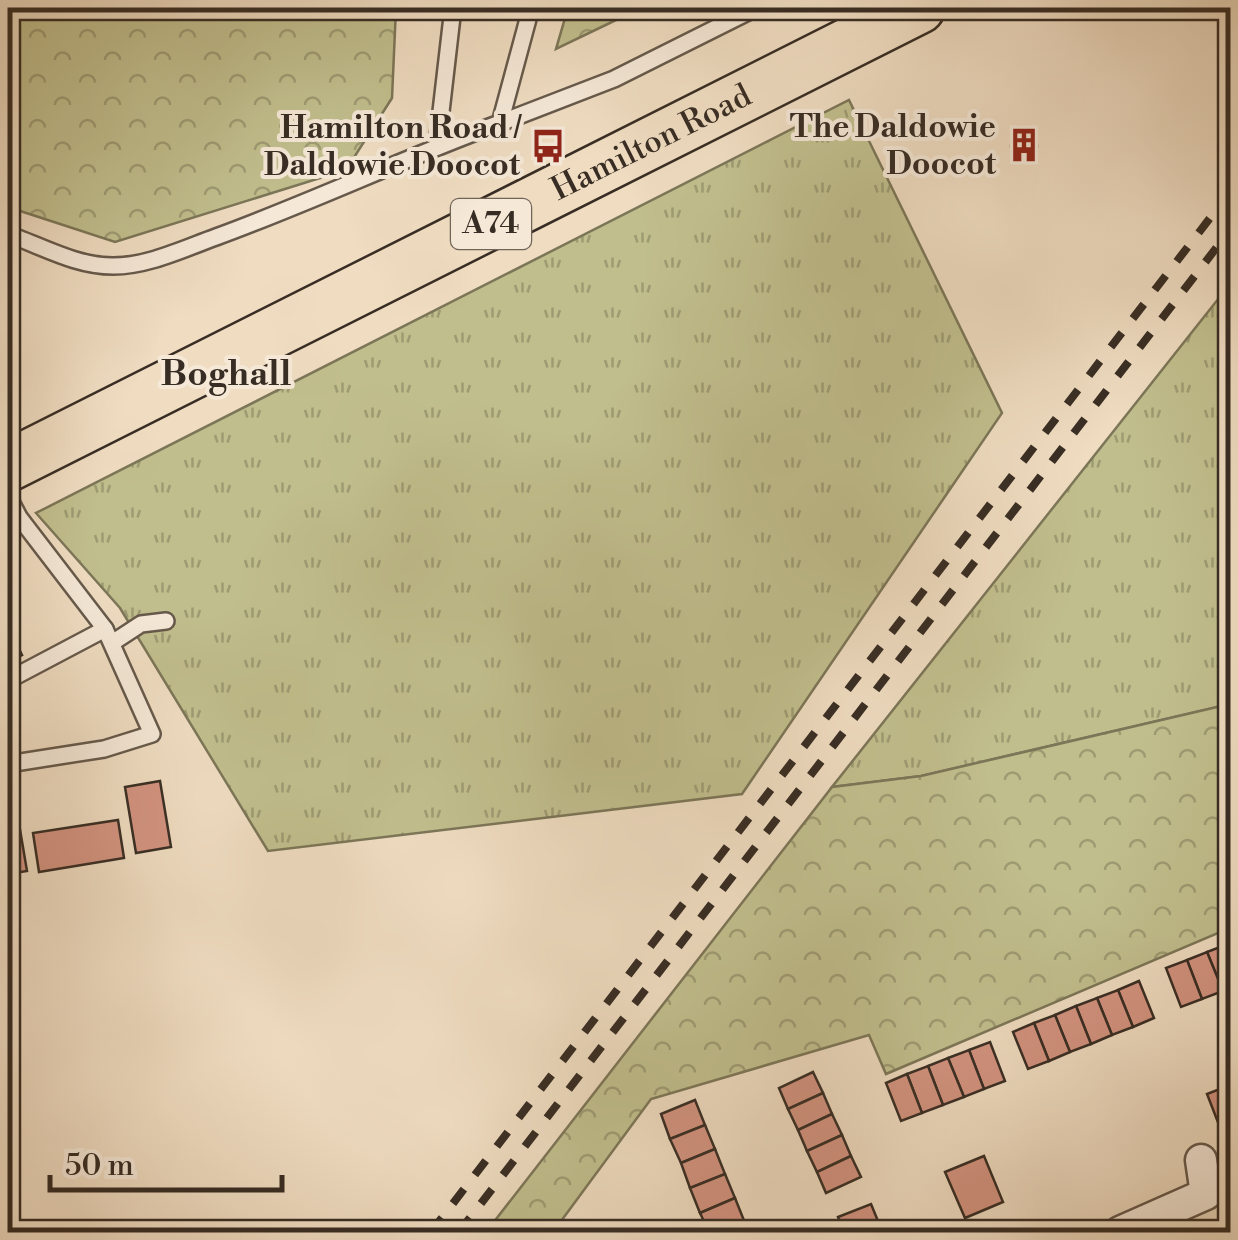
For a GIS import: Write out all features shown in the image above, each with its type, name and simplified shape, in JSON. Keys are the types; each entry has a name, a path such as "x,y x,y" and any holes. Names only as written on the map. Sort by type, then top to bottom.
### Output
{"main road":[{"name":"Hamilton Road","path":"8,466 918,8"}],"street":[{"path":"1120,1232 1206,1194 1201,1160"}],"lane":[{"path":"438,146 453,8"},
{"path":"500,123 530,8"},
{"path":"8,238 18,238 80,263 114,266 150,261 268,218 438,146 614,79 756,8"},
{"path":"8,496 19,517 109,636 152,734 104,749 8,764"},
{"path":"16,676 140,624 166,620"}],"green space":[{"path":"8,8 396,8 392,98 346,170 115,242 8,207"},
{"path":"568,8 641,8 556,49"},
{"path":"849,100 1002,413 742,794 268,851 120,608 36,513"},
{"path":"1230,284 1230,704 921,776 832,787"},
{"path":"1230,704 1230,928 886,1074 869,1035 651,1099 553,1232 486,1232 832,787 921,776"}],"building":[{"name":"The Daldowie Doocot","path":"1024,133 1033,137 1037,146 1033,155 1024,159 1015,155 1011,146 1015,137"},
{"path":"8,625 22,655 8,661"},
{"path":"160,781 171,847 136,853 125,787"},
{"path":"13,788 27,871 8,874 8,789"},
{"path":"118,820 124,858 39,872 33,833"},
{"path":"1228,944 1230,987 1223,991 1207,952"},
{"path":"1207,952 1223,991 1202,999 1187,960"},
{"path":"1187,960 1202,999 1181,1007 1166,968"},
{"path":"1139,981 1154,1018 1133,1027 1118,990"},
{"path":"1118,990 1133,1027 1112,1035 1097,998"},
{"path":"1097,998 1112,1035 1091,1044 1076,1006"},
{"path":"1076,1006 1091,1044 1070,1052 1055,1015"},
{"path":"1055,1015 1070,1052 1049,1061 1034,1023"},
{"path":"1034,1023 1049,1061 1028,1069 1013,1032"},
{"path":"990,1042 1005,1081 984,1089 969,1050"},
{"path":"969,1050 984,1089 964,1097 948,1058"},
{"path":"948,1058 964,1097 943,1105 928,1066"},
{"path":"928,1066 943,1105 922,1113 907,1074"},
{"path":"813,1072 823,1093 788,1109 779,1088"},
{"path":"907,1074 922,1113 901,1121 886,1083"},
{"path":"1230,1085 1230,1126 1221,1130 1207,1094"},
{"path":"823,1093 832,1114 798,1130 788,1109"},
{"path":"695,1100 705,1125 670,1139 661,1114"},
{"path":"832,1114 842,1135 807,1151 798,1130"},
{"path":"705,1125 715,1149 681,1163 670,1139"},
{"path":"842,1135 851,1156 817,1172 807,1151"},
{"path":"715,1149 725,1174 690,1188 681,1163"},
{"path":"851,1156 861,1177 826,1193 817,1172"},
{"path":"984,1156 1003,1202 965,1218 945,1172"},
{"path":"725,1174 735,1198 700,1213 690,1188"},
{"path":"735,1198 745,1223 709,1232 700,1213"},
{"path":"871,1204 880,1226 863,1232 844,1232 838,1217"}],"railway":[{"path":"431,1232 1230,192"},
{"path":"459,1232 1230,230"}],"place":[{"name":"The Daldowie Doocot","path":"1024,145"},
{"name":"Hamilton Road / Daldowie Doocot","path":"548,146"}],"district":[{"name":"Boghall","path":"226,374"}]}
